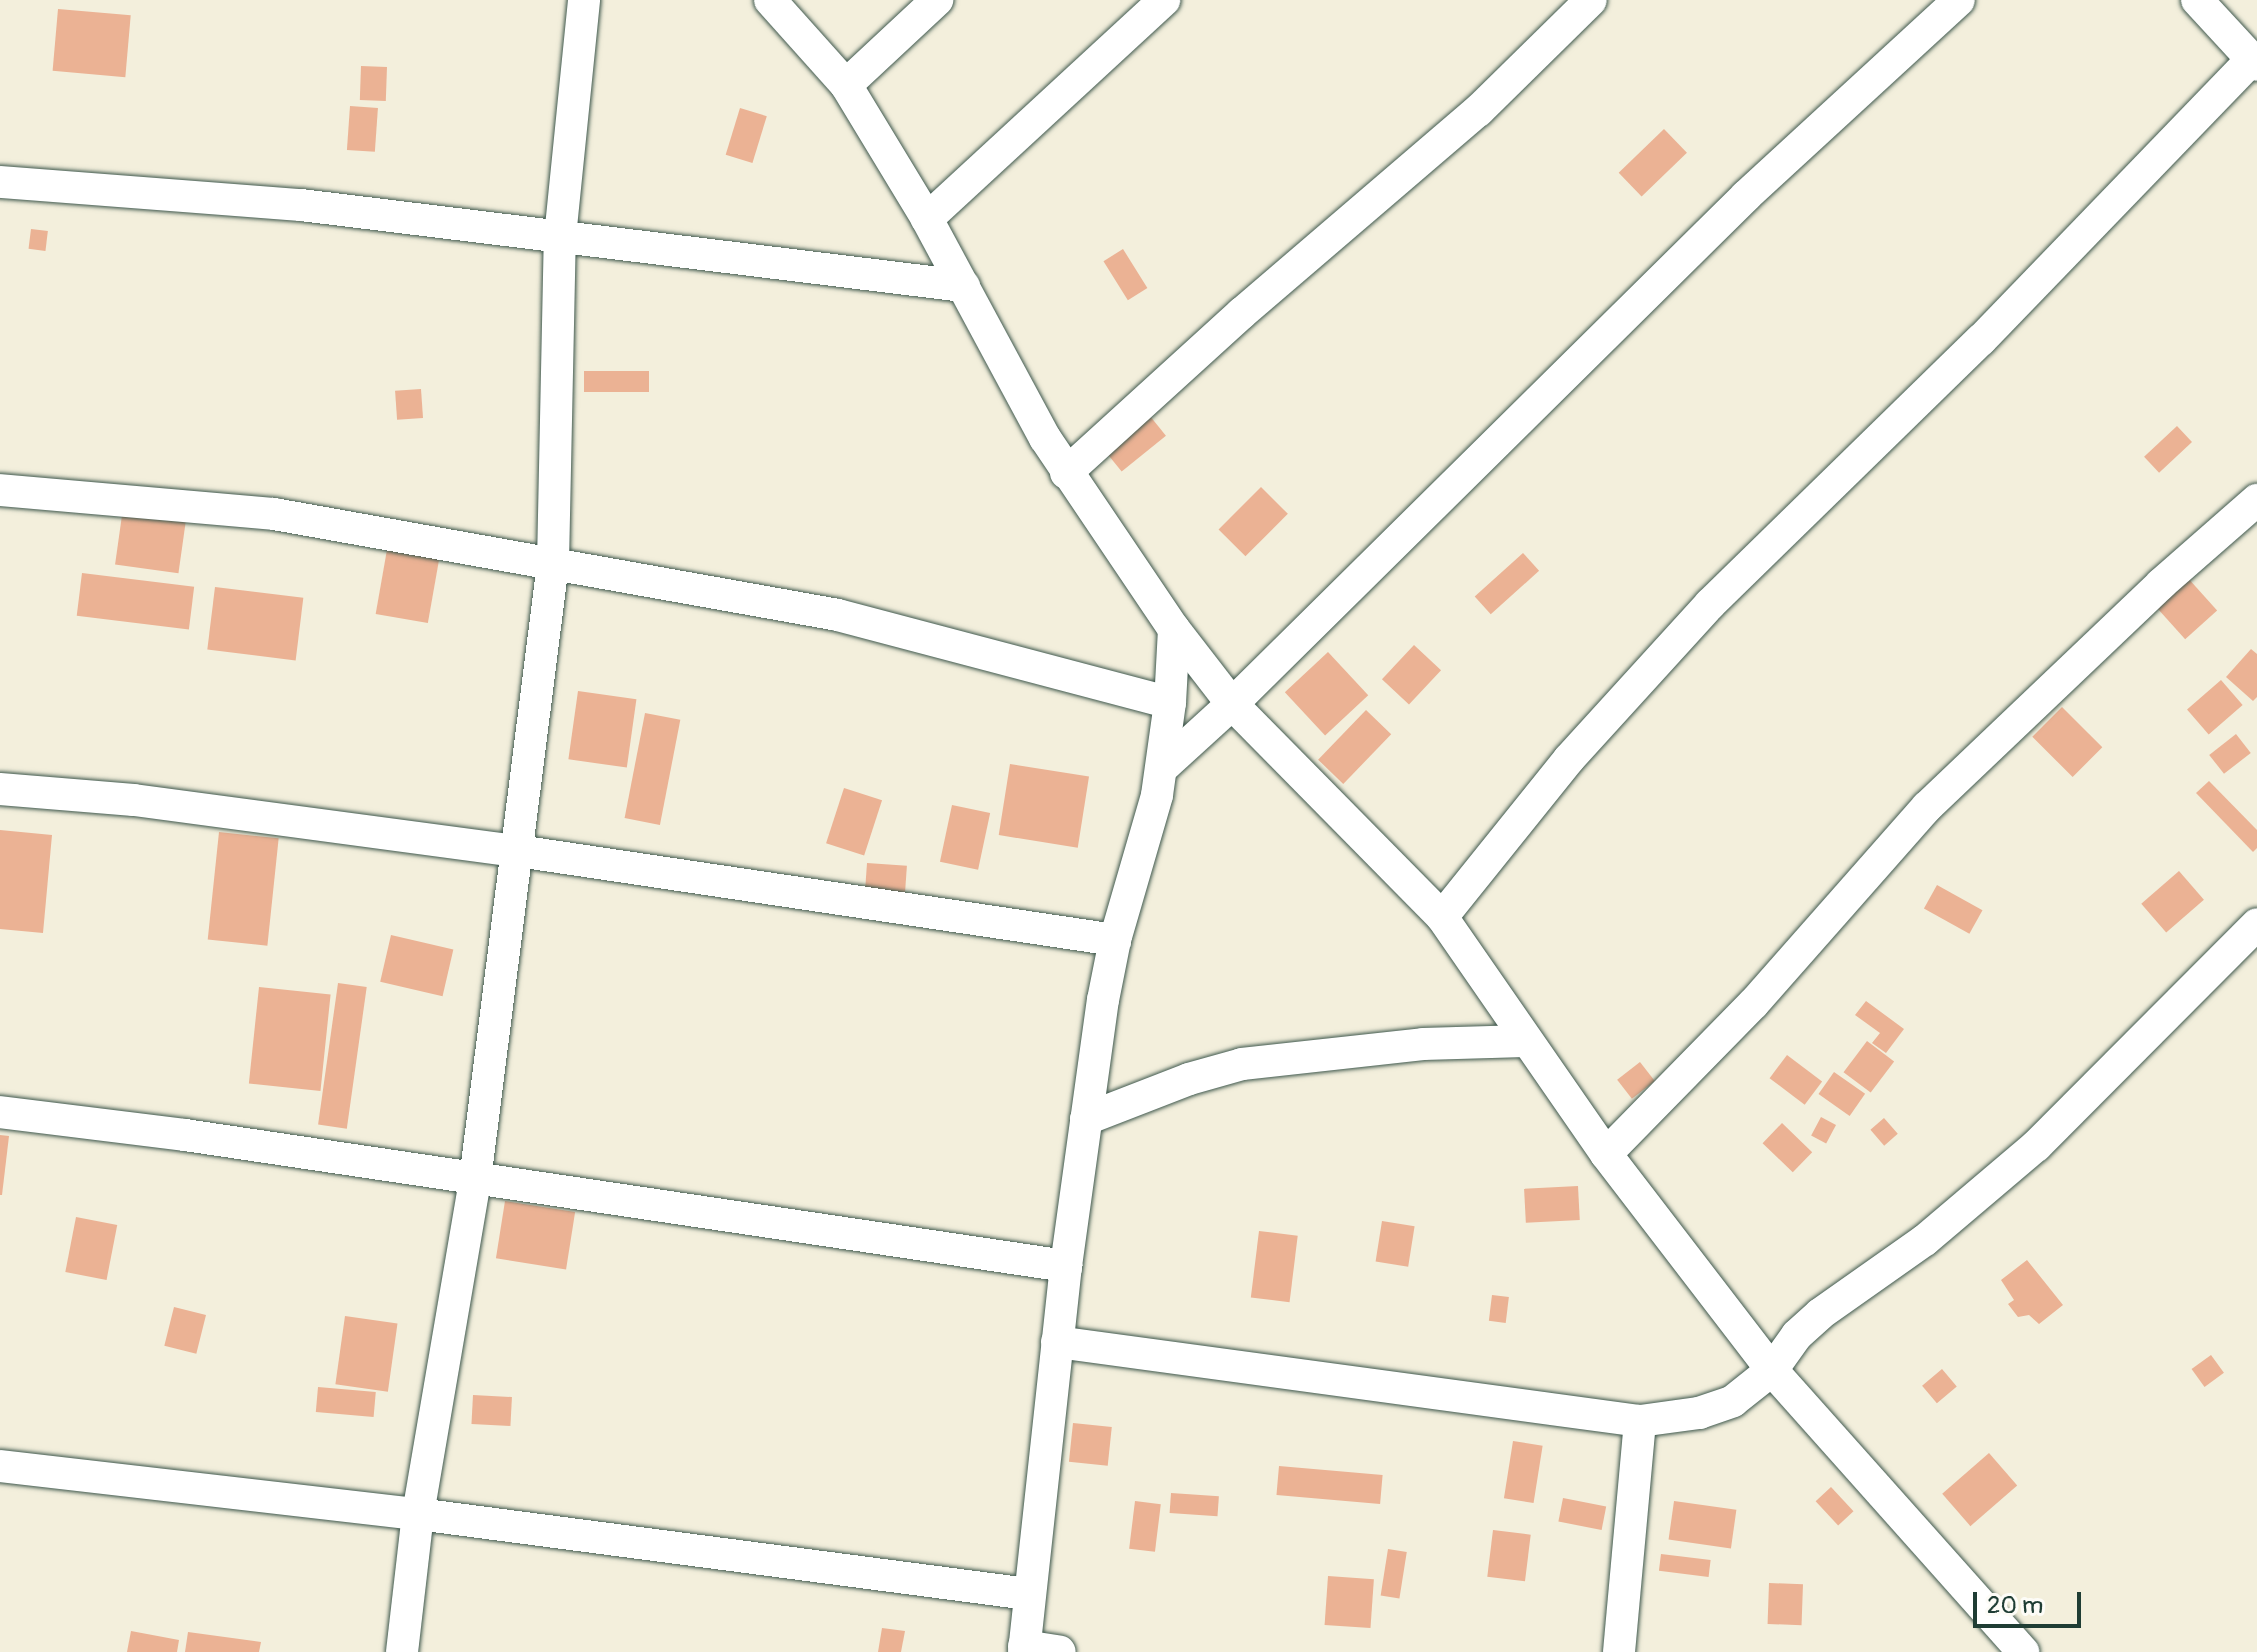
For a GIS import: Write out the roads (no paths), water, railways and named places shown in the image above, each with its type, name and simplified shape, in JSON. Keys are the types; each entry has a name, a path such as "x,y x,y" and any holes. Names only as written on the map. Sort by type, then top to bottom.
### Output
{"street":[{"path":"402,1652 418,1514 475,1180 553,563 560,237 584,0"},
{"path":"770,0 846,85 927,219 1066,473 1174,629 1232,704 1442,917 1606,1154 1772,1370 2023,1652"},
{"path":"846,85 937,0"},
{"path":"927,219 1164,0"},
{"path":"1066,473 1242,313 1478,111 1591,0"},
{"path":"1162,768 1232,704 1746,196 1959,0"},
{"path":"1442,917 1569,759 1710,604 1981,340 2254,62 2197,0"},
{"path":"0,182 301,205 964,286"},
{"path":"0,490 274,514 553,563 838,615 1170,703"},
{"path":"1606,1154 1754,1003 1927,807 2161,584 2257,500"},
{"path":"1060,1652 1024,1649 1028,1594 1086,1119 1115,940 1162,768 1174,629"},
{"path":"0,789 134,800 518,851 1115,940"},
{"path":"1057,1342 1640,1421 1699,1413 1733,1401 1772,1370 1797,1335 1820,1314 1925,1240 2036,1146 2257,924"},
{"path":"1086,1119 1189,1079 1242,1064 1423,1044 1525,1041"},
{"path":"0,1112 185,1135 1066,1266"},
{"path":"1619,1652 1640,1421"},
{"path":"0,1466 418,1514 1028,1594"}]}
